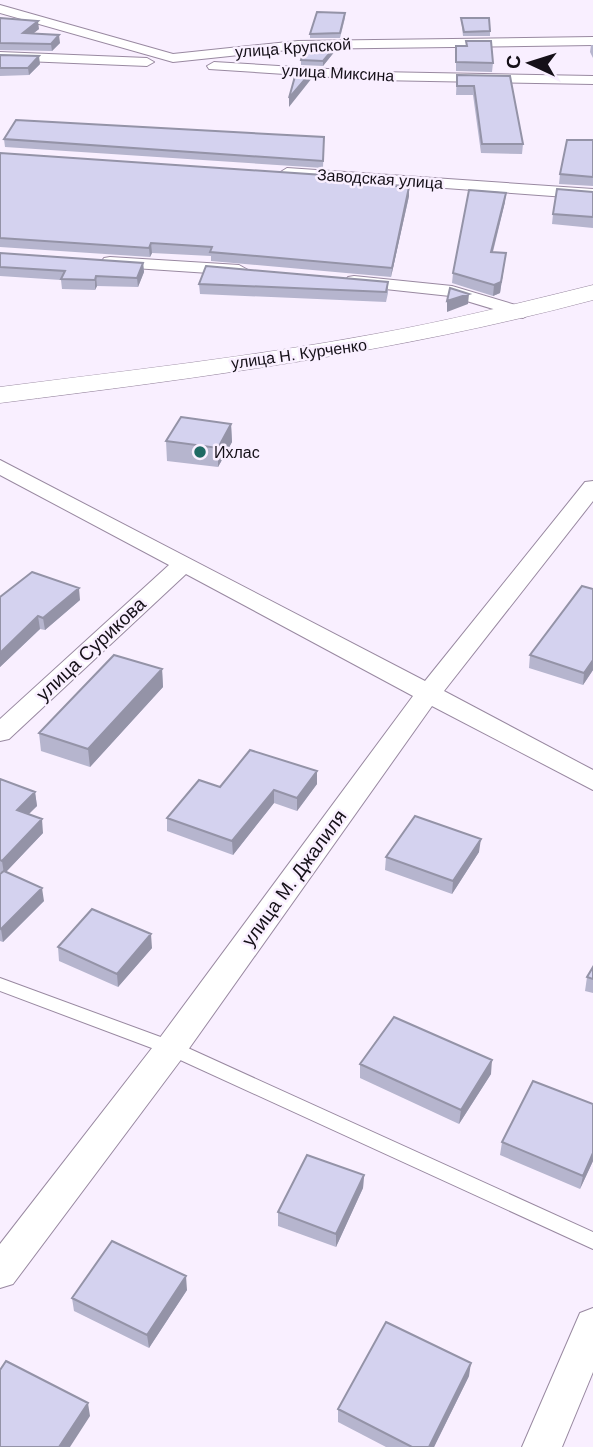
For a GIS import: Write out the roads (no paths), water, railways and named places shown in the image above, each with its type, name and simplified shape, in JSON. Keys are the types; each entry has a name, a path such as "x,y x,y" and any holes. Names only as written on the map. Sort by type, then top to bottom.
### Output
{"main road":[{"name":"улица Н. Курченко","path":"0,395 359,347 523,313 593,292"}],"street":[{"name":"улица Крупской","path":"0,9 173,58 298,45 593,41"},
{"name":"улица Миксина","path":"0,56 309,73 593,80"},
{"path":"125,61 173,58"},
{"name":"Заводская улица","path":"276,172 593,194"},
{"path":"96,261 260,272"},
{"path":"341,279 452,290 523,313"},
{"path":"0,466 593,781"},
{"name":"улица М. Джалиля","path":"0,1272 171,1048 428,694 593,486"},
{"name":"улица Сурикова","path":"0,733 182,565"},
{"path":"542,1447 593,1325"}],"lane":[{"path":"0,984 171,1048 593,1241"}],"place":[{"name":"Ихлас","path":"200,452"}]}
